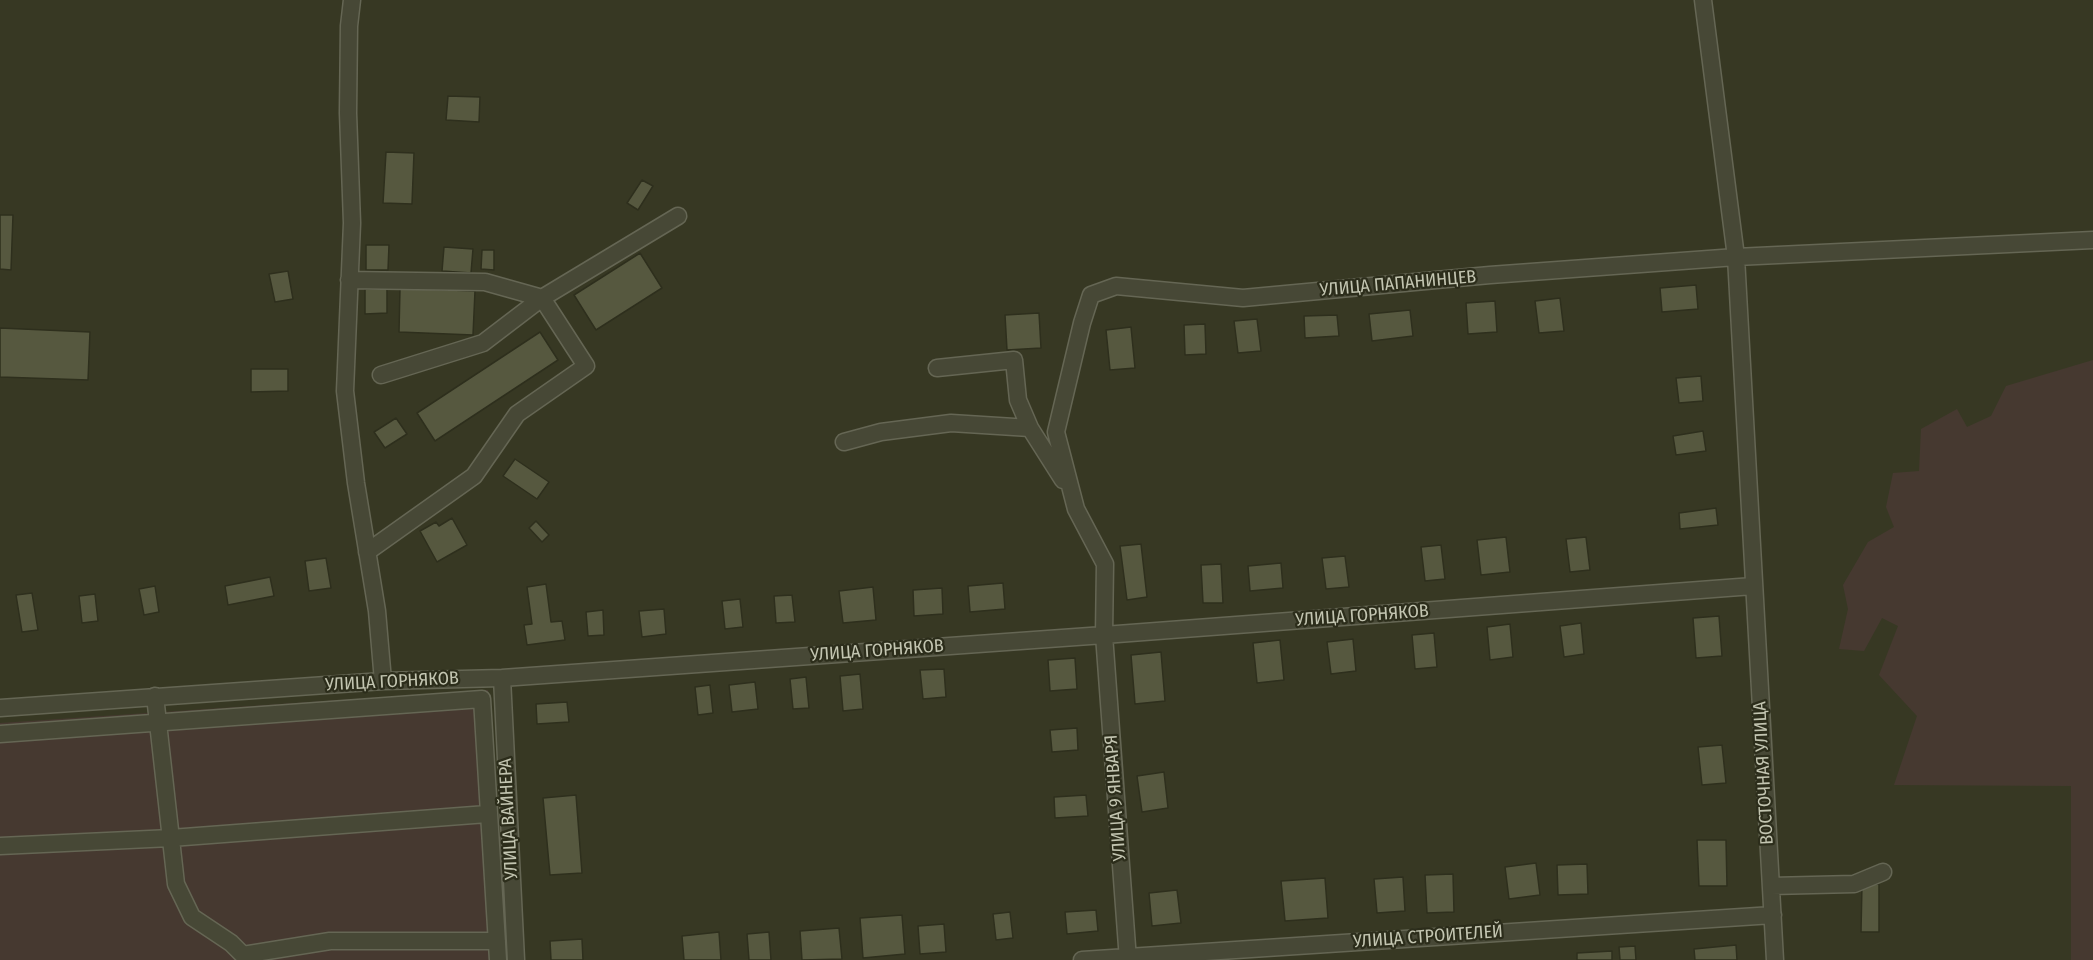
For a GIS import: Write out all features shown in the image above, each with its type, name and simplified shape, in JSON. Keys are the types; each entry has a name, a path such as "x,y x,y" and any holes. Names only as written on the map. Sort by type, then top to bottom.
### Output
{"street":[{"path":"352,0 348,81 352,223 345,391 356,483 377,611 383,681"},
{"name":"ВОСТОЧНАЯ УЛИЦА","path":"1703,0 1736,257 1775,960"},
{"path":"381,375 483,342 542,298 678,216"},
{"path":"1736,257 2093,240"},
{"name":"УЛИЦА ПАПАНИНЦЕВ","path":"1073,496 1056,432 1091,295 1116,286 1243,298 1490,275 1736,257"},
{"path":"349,280 485,282 542,298 586,366 517,414 474,476 367,552"},
{"path":"937,368 1014,360 1018,400 1030,428 1073,496"},
{"path":"844,441 880,432 951,423 1030,428"},
{"name":"УЛИЦА 9 ЯНВАРЯ","path":"1073,496 1076,509 1105,564 1104,635 1128,958"},
{"name":"УЛИЦА ГОРНЯКОВ","path":"0,708 383,681 502,678 1753,586"},
{"name":"УЛИЦА ВАЙНЕРА","path":"502,678 516,960"},
{"path":"155,696 176,884 192,917 231,943 245,957 330,941 497,941"},
{"path":"0,734 482,699 498,960"},
{"path":"0,846 171,838 488,814"},
{"path":"1771,886 1854,885 1883,872"},
{"name":"УЛИЦА СТРОИТЕЛЕЙ","path":"1082,960 1773,915"}],"shaded area":[{"path":"2093,360 2093,960 2071,960 2071,786 1894,785 1917,716 1879,675 1898,626 1882,618 1864,651 1839,649 1848,609 1843,585 1868,542 1894,527 1886,507 1893,473 1919,471 1921,429 1957,409 1967,427 1991,416 2006,386"},
{"path":"488,690 507,960 0,960 0,723"}],"building":[{"path":"448,96 480,97 479,122 446,120"},
{"path":"386,152 414,153 412,204 383,203"},
{"path":"642,180 653,186 638,210 627,203"},
{"path":"0,215 13,215 11,270 0,269"},
{"path":"366,245 389,245 388,270 366,270"},
{"path":"444,247 473,249 471,273 442,271"},
{"path":"482,250 494,250 494,270 481,269"},
{"path":"640,253 662,288 596,330 574,295"},
{"path":"288,271 293,299 275,302 269,274"},
{"path":"1696,285 1698,309 1662,312 1660,288"},
{"path":"400,288 475,291 473,335 399,332"},
{"path":"365,289 387,289 387,313 365,314"},
{"path":"1560,298 1564,331 1539,333 1535,301"},
{"path":"1495,301 1497,332 1468,334 1466,303"},
{"path":"1410,310 1413,336 1372,341 1369,314"},
{"path":"1039,313 1041,348 1007,350 1005,315"},
{"path":"1337,315 1339,336 1305,338 1304,316"},
{"path":"1257,319 1261,351 1238,353 1234,321"},
{"path":"1205,324 1206,354 1185,355 1184,325"},
{"path":"1131,327 1135,368 1110,370 1106,330"},
{"path":"0,328 90,332 88,380 0,377"},
{"path":"540,332 558,360 435,441 417,413"},
{"path":"251,369 288,369 288,391 251,392"},
{"path":"1701,376 1703,401 1679,403 1676,378"},
{"path":"396,418 407,434 385,448 374,432"},
{"path":"1703,431 1706,451 1676,455 1673,436"},
{"path":"515,459 549,482 537,499 503,476"},
{"path":"1716,508 1718,525 1680,529 1679,513"},
{"path":"452,518 467,545 437,562 420,531 436,522 439,526"},
{"path":"536,521 549,535 542,542 529,528"},
{"path":"1506,537 1510,572 1481,575 1477,540"},
{"path":"1586,537 1590,570 1570,572 1566,539"},
{"path":"1141,544 1147,597 1127,600 1120,546"},
{"path":"1441,545 1445,579 1425,581 1421,547"},
{"path":"1345,556 1349,587 1326,589 1322,558"},
{"path":"326,558 331,588 309,591 305,561"},
{"path":"1281,563 1283,588 1250,591 1248,566"},
{"path":"1221,564 1223,603 1203,603 1201,565"},
{"path":"270,577 274,596 228,605 225,586"},
{"path":"1003,583 1005,609 970,612 968,586"},
{"path":"546,584 551,622 562,621 565,640 527,645 524,625 532,624 527,587"},
{"path":"155,586 159,612 144,615 139,589"},
{"path":"873,587 876,620 843,623 839,591"},
{"path":"942,588 943,614 914,616 913,590"},
{"path":"32,593 38,630 22,632 16,595"},
{"path":"95,594 98,621 82,623 79,596"},
{"path":"792,595 795,622 776,623 774,596"},
{"path":"740,599 743,627 725,629 722,601"},
{"path":"664,609 666,634 642,637 639,611"},
{"path":"603,610 604,635 588,636 586,612"},
{"path":"1719,616 1722,656 1696,658 1693,618"},
{"path":"1581,623 1584,654 1564,657 1560,626"},
{"path":"1510,624 1513,657 1490,660 1487,627"},
{"path":"1434,633 1437,667 1415,669 1412,635"},
{"path":"1353,639 1356,671 1331,674 1327,642"},
{"path":"1280,640 1284,680 1257,683 1253,643"},
{"path":"1161,652 1165,701 1135,704 1131,655"},
{"path":"1075,658 1077,689 1050,691 1048,660"},
{"path":"944,669 946,697 923,699 920,670"},
{"path":"860,674 863,709 843,711 840,676"},
{"path":"806,677 809,708 793,709 790,679"},
{"path":"755,682 758,709 732,712 729,685"},
{"path":"710,685 713,713 698,715 695,687"},
{"path":"567,702 569,722 537,724 536,704"},
{"path":"1077,728 1078,750 1052,752 1050,730"},
{"path":"1722,745 1726,783 1702,785 1698,747"},
{"path":"1164,772 1168,808 1142,812 1137,776"},
{"path":"576,795 582,873 550,875 543,798"},
{"path":"1086,795 1088,816 1055,818 1054,797"},
{"path":"1697,840 1726,840 1727,886 1699,886"},
{"path":"1536,863 1540,895 1509,899 1505,867"},
{"path":"1587,864 1588,894 1558,895 1557,865"},
{"path":"1453,874 1454,912 1427,913 1425,875"},
{"path":"1403,877 1405,911 1377,913 1374,879"},
{"path":"1325,878 1328,918 1285,921 1281,881"},
{"path":"1862,884 1879,884 1879,932 1861,932"},
{"path":"1177,890 1181,923 1152,926 1149,893"},
{"path":"1096,910 1098,931 1067,934 1065,912"},
{"path":"1010,912 1013,938 996,940 993,914"},
{"path":"902,915 905,954 863,958 860,918"},
{"path":"944,924 946,952 920,954 918,926"},
{"path":"839,928 842,959 802,960 800,931"},
{"path":"719,932 721,960 684,960 682,936"},
{"path":"769,932 771,960 749,960 747,934"},
{"path":"582,939 583,960 551,960 550,941"},
{"path":"1736,945 1737,960 1695,960 1694,949"},
{"path":"1635,946 1636,960 1620,960 1619,947"},
{"path":"1612,951 1612,960 1577,960 1577,953"}]}
